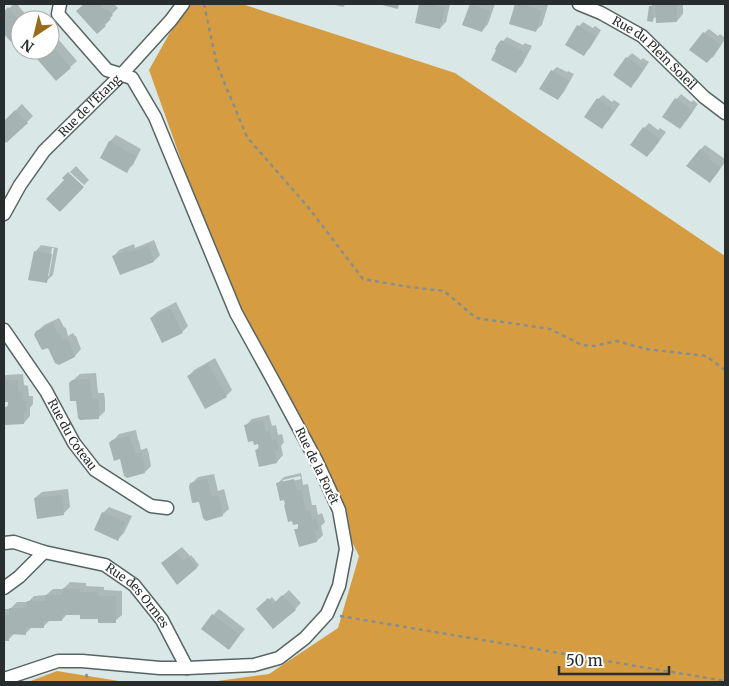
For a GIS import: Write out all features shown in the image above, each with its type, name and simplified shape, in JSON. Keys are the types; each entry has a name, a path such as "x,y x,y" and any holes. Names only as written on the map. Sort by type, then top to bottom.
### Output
{"street":[{"name":"Rue de la Forêt","path":"4,679 58,661 187,668 254,665 278,658 305,638 327,614 340,586 346,549 339,510 316,460 236,313 155,117 132,78 107,70 58,14 60,4"},
{"name":"Rue de l'Étang","path":"4,214 20,185 44,151 122,74 183,4"},
{"name":"Rue du Plein Soleil","path":"579,4 601,13 642,36 704,97 725,113"},
{"name":"Rue du Coteau","path":"4,330 46,391 74,443 96,470 151,506 167,508"},
{"name":"Rue des Ormes","path":"4,543 14,542 44,552 105,566 134,585 162,620 187,668"},
{"path":"4,588 19,577 44,552"}],"path":[{"path":"204,4 217,65 247,137 308,207 363,279 444,291 476,318 550,330 582,345 594,346 617,341 646,349 706,356 725,370"},
{"path":"327,614 725,681"}],"shaded area":[{"path":"186,4 242,4 455,73 725,256 725,682 210,682 269,674 338,628 359,556 227,289 149,70"},
{"path":"57,671 125,682 28,682"}],"building":[{"path":"84,4 99,4 104,10 106,8 113,15 104,24 106,26 97,34 76,11"},
{"path":"378,4 399,4 398,9"},
{"path":"419,4 429,4 445,8 440,29 415,23"},
{"path":"470,4 490,11 482,32 462,25"},
{"path":"515,4 521,4 542,11 536,32 509,24"},
{"path":"655,4 677,4 677,22 656,23"},
{"path":"649,6 652,6 653,22 647,21"},
{"path":"8,7 11,10 10,41 4,34 4,12"},
{"path":"577,25 596,36 584,56 565,45"},
{"path":"703,32 721,45 707,63 689,50"},
{"path":"501,40 526,53 516,73 491,60"},
{"path":"60,55 71,68 56,81 38,60 60,60"},
{"path":"626,57 643,69 631,88 613,75"},
{"path":"551,70 569,81 558,100 539,89"},
{"path":"597,98 614,111 602,129 584,117"},
{"path":"675,98 693,111 680,129 662,117"},
{"path":"15,110 28,123 6,143 4,141 4,121"},
{"path":"643,127 660,139 647,157 630,145"},
{"path":"109,141 136,156 127,173 100,158"},
{"path":"700,149 711,157 709,159 721,167 710,183 686,166"},
{"path":"68,172 84,187 60,212 46,199 64,180 62,178"},
{"path":"148,246 154,262 120,275 112,256 128,250 129,253"},
{"path":"34,251 52,254 47,283 28,280"},
{"path":"170,308 183,333 162,343 150,318"},
{"path":"53,323 62,341 67,338 69,341 75,357 59,365 55,363 48,348 42,350 34,335 36,331"},
{"path":"208,364 227,397 205,409 187,376"},
{"path":"90,379 92,399 98,399 99,402 99,419 80,420 78,418 76,401 70,401 69,383 72,380"},
{"path":"4,380 18,380 18,391 22,392 23,401 27,401 27,412 24,412 24,424 5,425 4,407 8,407 8,402 4,402"},
{"path":"263,420 266,432 269,431 272,440 276,439 279,450 275,451 277,463 259,467 255,450 259,449 258,444 254,445 253,441 248,442 244,425"},
{"path":"129,436 135,455 141,453 145,473 127,478 124,476 120,459 114,461 109,443 112,440"},
{"path":"207,479 212,496 218,495 223,516 206,521 203,518 199,502 192,503 189,487 190,483"},
{"path":"294,479 297,490 301,490 306,511 310,511 312,520 316,519 319,530 315,531 317,542 299,547 294,529 298,529 298,524 293,525 292,521 288,522 284,500 280,501 276,483"},
{"path":"62,495 64,515 37,519 34,498"},
{"path":"102,512 126,522 118,541 94,530"},
{"path":"176,552 183,561 188,557 197,568 177,585 161,563"},
{"path":"63,588 81,589 80,592 98,592 98,596 116,596 116,623 98,623 98,619 80,619 80,615 62,615 62,621 44,621 44,628 26,628 26,635 9,634 9,641 4,641 4,615 9,615 9,608 26,608 27,601 45,601 45,595 62,595"},
{"path":"282,595 296,610 273,629 256,609 268,598 273,604"},
{"path":"212,614 240,635 229,650 201,629"}]}
